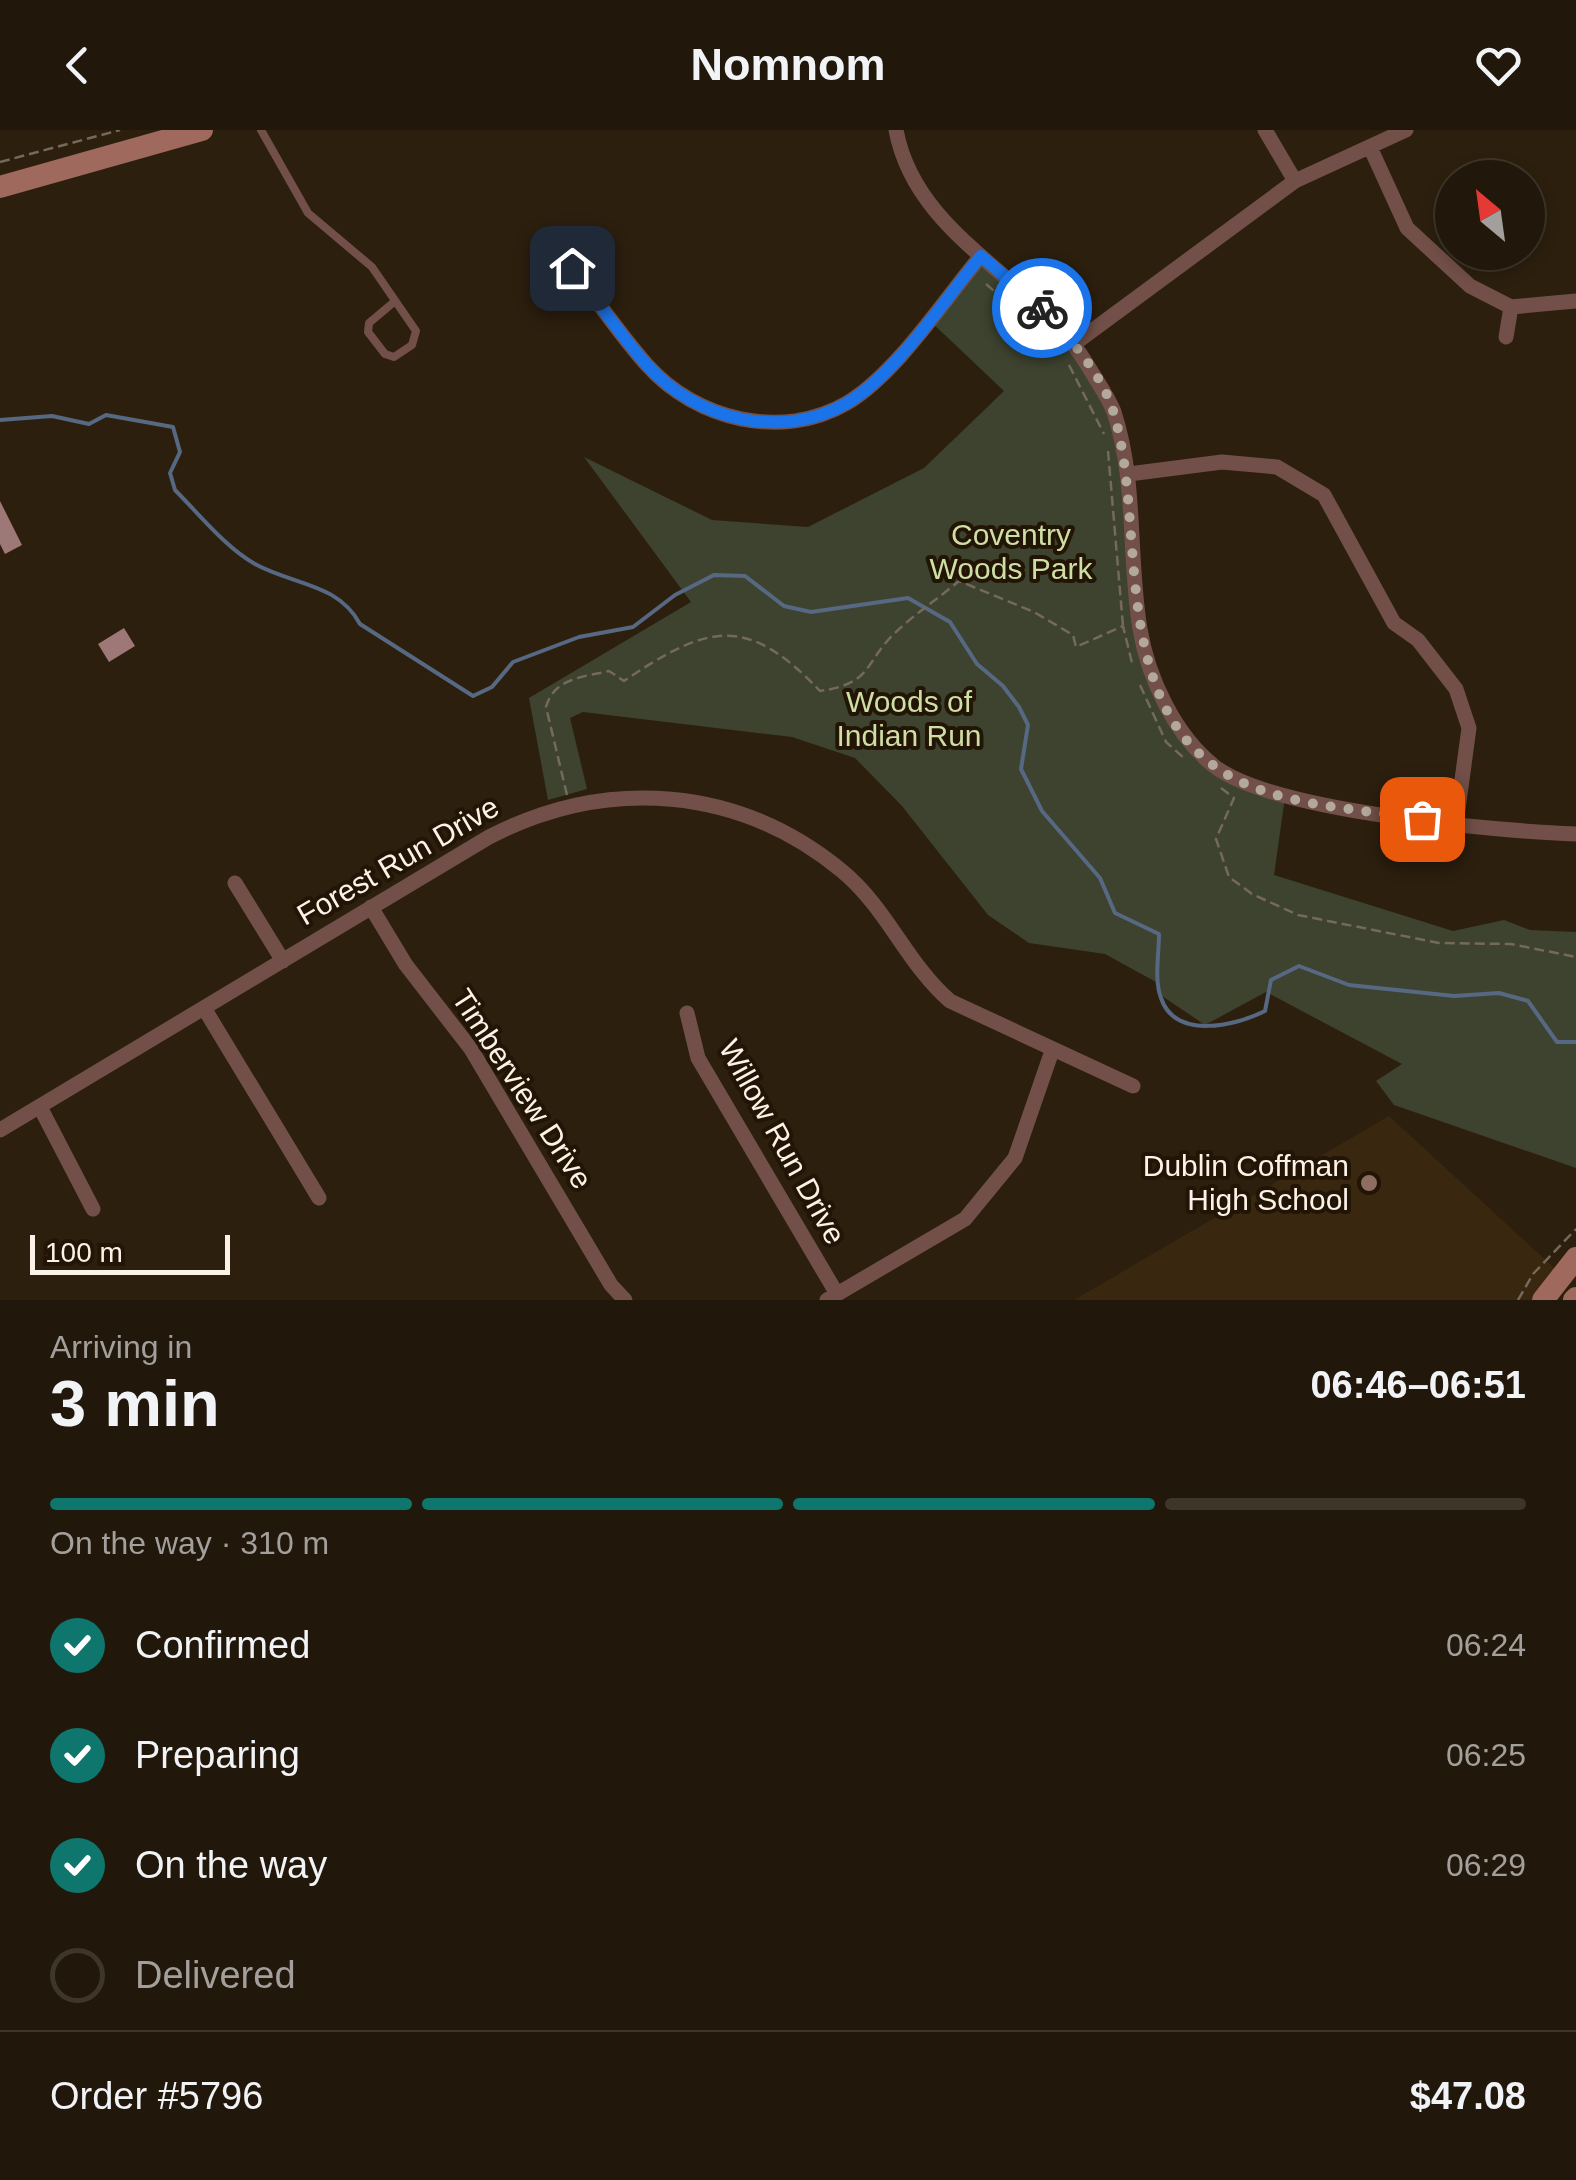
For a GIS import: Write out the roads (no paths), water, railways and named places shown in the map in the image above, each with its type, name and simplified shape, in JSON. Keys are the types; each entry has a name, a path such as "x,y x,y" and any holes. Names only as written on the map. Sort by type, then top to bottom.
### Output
{"main road":[{"path":"0,187 202,130"},
{"path":"1543,1300 1576,1258"}],"street":[{"path":"896,130 901,156 935,214 1034,300 1113,409 1129,474 1140,632 1163,699 1186,738 1216,768 1286,796 1456,824 1576,834"},
{"path":"1264,130 1295,181"},
{"path":"1068,347 1295,181 1406,130"},
{"path":"1370,146 1407,228 1470,286 1511,307 1576,301"},
{"path":"572,268 649,368 710,412 773,424 794,422 848,402 890,364 981,256"},
{"path":"1506,337 1511,307"},
{"path":"1129,474 1222,462 1277,466 1324,496 1394,624 1418,640 1456,689 1469,728 1456,824"},
{"name":"Forest Run Drive","path":"0,1130 489,836 592,799 666,798 713,805 776,828 842,871 894,930 926,980 950,1001 1133,1086"},
{"path":"235,883 283,961"},
{"name":"Timberview Drive","path":"371,907 406,965 471,1049 611,1285 625,1300"},
{"path":"204,1008 319,1198"},
{"name":"Willow Run Drive","path":"687,1013 698,1058 832,1297"},
{"path":"832,1297 966,1220 1015,1158 1052,1051"},
{"path":"40,1106 93,1210"}],"lane":[{"path":"261,130 308,213 372,267 416,331 412,345 394,357 368,332 369,323 394,302"}],"waterway":[{"path":"0,420 52,416 89,424 106,415 173,427 180,452 170,473 175,490 223,540 255,564 340,600 360,624 473,696 492,687 513,662 579,637 633,627 675,595 714,575 745,576 784,606 811,612 908,598 950,622 977,664 1003,686 1019,707 1028,725 1021,769 1042,811 1100,878 1115,913 1159,934 1159,991 1168,1011 1179,1020 1192,1025 1223,1025 1265,1011 1271,980 1299,966 1349,985 1454,996 1499,993 1528,1001 1557,1042 1576,1042"}],"place":[{"name":"Dublin Coffman High School","path":"1369,1183"}],"park label":[{"name":"Coventry Woods Park","path":"1011,552"},
{"name":"Woods of Indian Run","path":"909,719"}]}
